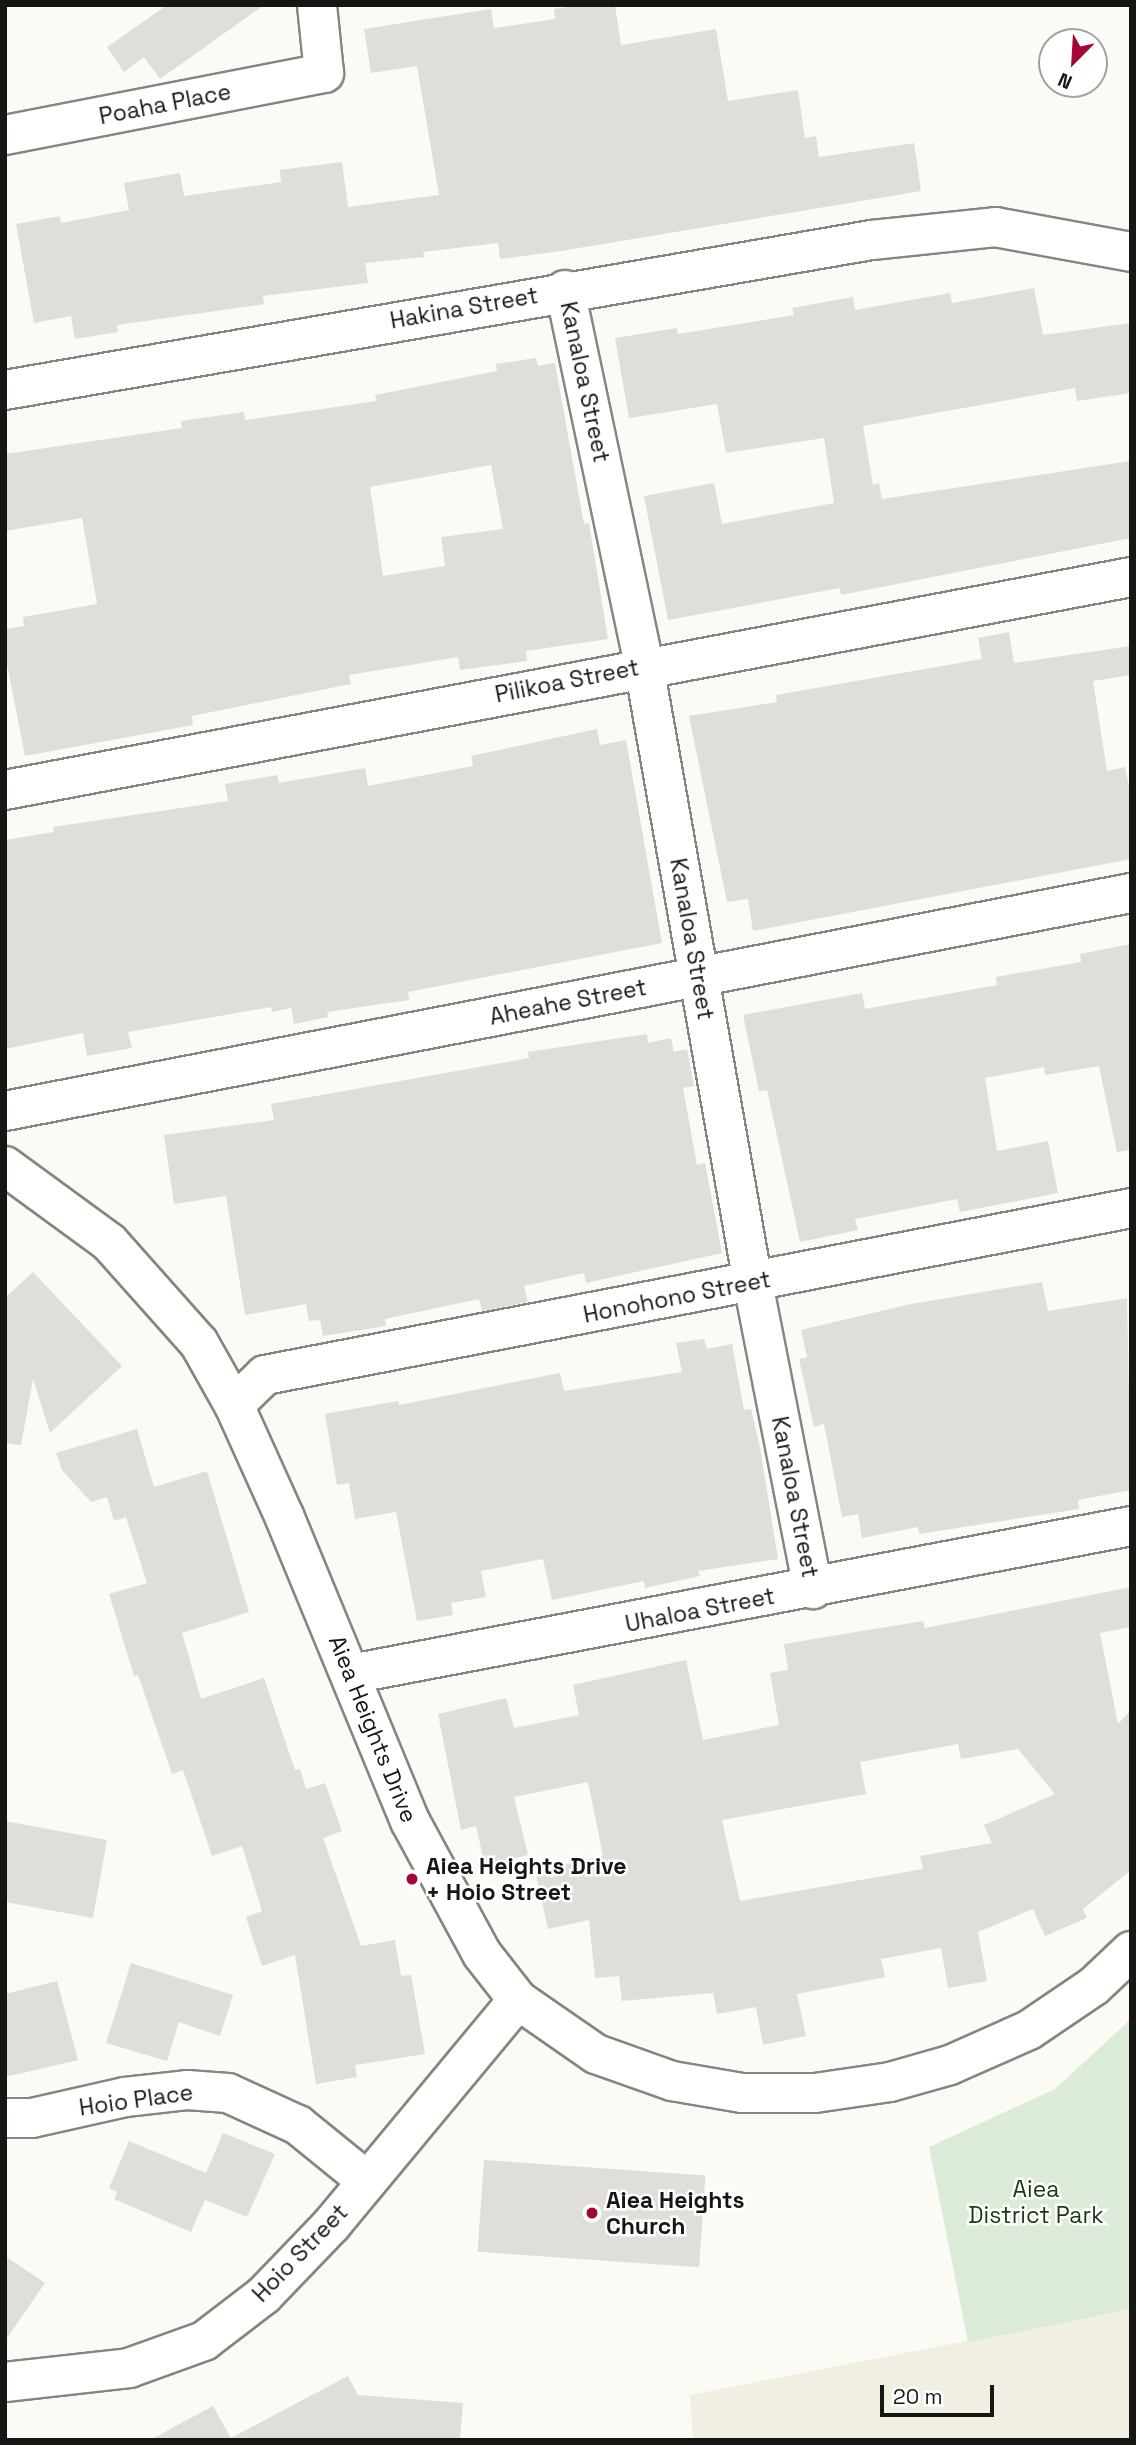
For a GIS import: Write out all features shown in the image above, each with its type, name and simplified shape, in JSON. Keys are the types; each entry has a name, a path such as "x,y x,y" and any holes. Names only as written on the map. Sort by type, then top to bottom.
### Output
{"street":[{"name":"Poaha Place","path":"5,135 324,73 317,5"},
{"name":"Hakina Street","path":"5,390 565,290 872,240 995,227 1131,252"},
{"name":"Kanaloa Street","path":"565,290 644,666 753,1283 813,1589"},
{"name":"Pilikoa Street","path":"5,790 644,666 1131,578"},
{"name":"Aheahe Street","path":"5,1111 1131,893"},
{"name":"Aiea Heights Drive","path":"5,1166 109,1242 160,1294 199,1343 234,1405 421,1842 482,1954 518,2000 596,2054 672,2081 742,2093 815,2093 890,2082 950,2065 1029,2030 1094,1986 1131,1951"},
{"name":"Honohono Street","path":"234,1405 265,1375 1131,1208"},
{"name":"Uhaloa Street","path":"351,1674 813,1589 1131,1526"},
{"name":"Hoio Street","path":"5,2382 129,2368 204,2341 264,2295 367,2181 518,2000"},
{"name":"Hoio Place","path":"5,2118 32,2118 124,2097 187,2090 228,2093 298,2125 367,2181"}],"shaded area":[{"path":"1131,2309 1131,2440 693,2440 690,2395"}],"green space":[{"name":"Aiea District Park","path":"1131,2019 1131,2309 968,2342 929,2147 1055,2089"}],"building":[{"path":"167,5 264,5 160,79 144,57 124,72 107,47"},
{"path":"581,5 615,5 621,45 716,29 728,101 798,90 805,138 816,136 819,157 914,143 921,191 500,259 498,243 423,252 424,257 365,263 368,283 263,296 264,304 117,325 118,332 75,339 71,316 34,323 16,224 60,216 61,223 129,210 124,183 180,173 184,196 281,182 280,170 342,162 348,207 439,195 417,66 371,73 364,29 491,9 494,28 555,19 554,9"},
{"path":"1034,288 1043,335 1131,323 1131,393 1077,401 1075,388 863,426 873,485 879,483 882,499 1131,461 1131,538 841,595 840,588 668,620 644,496 714,483 722,524 834,503 824,438 726,453 717,404 629,418 615,338 677,328 678,334 794,315 792,308 853,297 855,310 950,293 952,303"},
{"path":"536,358 538,366 555,363 584,524 589,523 608,639 526,651 527,661 460,670 458,657 349,675 351,684 192,716 193,725 25,756 5,654 5,629 24,626 23,617 97,604 82,518 5,531 5,454 182,428 181,421 244,412 245,420 377,401 375,395 497,371 496,364","holes":["491,465 503,529 441,537 445,566 383,576 370,487"]},
{"path":"1009,632 1014,663 1131,646 1131,675 1093,681 1107,771 1125,767 1131,797 1131,859 753,931 748,899 727,902 689,716 777,702 776,695 982,659 978,638"},
{"path":"597,729 600,745 626,740 662,943 408,992 409,1000 327,1012 328,1017 294,1024 291,1008 272,1012 271,1007 128,1032 132,1048 87,1056 83,1033 5,1049 5,840 54,832 53,827 228,801 225,784 277,775 279,783 365,768 368,786 473,766 471,756"},
{"path":"1131,944 1131,1150 1117,1152 1099,1066 1045,1075 1044,1067 985,1078 997,1151 1048,1141 1058,1193 960,1212 957,1199 855,1219 858,1230 800,1242 767,1090 759,1091 743,1015 862,993 865,1009 997,985 996,977 1081,962 1080,954"},
{"path":"647,1034 648,1043 671,1038 674,1052 687,1049 694,1086 683,1088 697,1165 705,1163 722,1253 586,1283 584,1273 524,1286 528,1302 482,1311 479,1299 385,1319 386,1326 323,1336 320,1320 309,1321 306,1304 245,1315 226,1196 174,1204 164,1135 274,1120 271,1104 529,1058 528,1052"},
{"path":"33,1272 122,1366 50,1433 33,1379 21,1445 5,1443 5,1298"},
{"path":"1042,1282 1048,1311 1127,1298 1131,1490 1078,1500 1079,1509 919,1534 918,1527 862,1538 858,1514 842,1517 824,1424 814,1427 799,1359 807,1357 801,1330 906,1305"},
{"path":"704,1339 707,1349 732,1344 744,1410 751,1409 760,1447 778,1559 698,1571 700,1576 645,1588 644,1581 552,1600 543,1559 481,1571 486,1597 451,1603 453,1615 417,1621 396,1512 355,1519 349,1483 337,1485 325,1414 398,1401 399,1405 560,1373 564,1391 682,1372 676,1343"},
{"path":"137,1429 154,1487 207,1471 249,1612 182,1633 201,1699 264,1678 295,1770 300,1769 306,1789 325,1783 342,1831 323,1838 361,1946 395,1940 401,1976 411,1975 425,2054 355,2065 357,2077 316,2084 295,1955 262,1966 246,1917 262,1911 242,1846 212,1856 183,1770 172,1774 138,1675 134,1676 109,1594 147,1583 126,1517 114,1521 107,1497 91,1502 62,1470 56,1453"},
{"path":"1131,1587 1131,1627 1100,1633 1118,1724 1131,1710 1131,1870 1083,1909 1087,1918 1045,1936 1033,1909 978,1932 987,1981 948,1988 941,1948 881,1959 885,1977 797,1994 806,2036 763,2045 756,2007 717,2014 713,1993 622,2001 619,1976 595,1978 589,1920 548,1929 535,1871 603,1856 588,1782 514,1797 528,1855 485,1866 476,1826 461,1830 438,1714 506,1698 514,1728 579,1715 573,1685 686,1660 703,1740 779,1725 770,1673 788,1670 784,1644 923,1621 925,1628","holes":["958,1744 961,1759 1018,1749 1055,1794 984,1825 992,1843 920,1856 923,1869 740,1901 722,1820 866,1794 860,1762"]},
{"path":"5,1821 107,1840 93,1918 5,1902"},
{"path":"131,1963 233,1995 220,2036 179,2022 167,2061 106,2043"},
{"path":"57,1981 78,2060 5,2077 5,1994"},
{"path":"223,2133 275,2154 247,2217 205,2200 191,2232 114,2199 117,2192 109,2188 129,2141 206,2173"},
{"name":"Aiea Heights Church","path":"484,2160 705,2175 699,2267 478,2252"},
{"path":"5,2256 45,2283 5,2341"},
{"path":"348,2376 358,2395 463,2403 460,2440 150,2440 213,2406 231,2438"}],"place":[{"name":"Aiea Heights Drive + Hoio Street","path":"412,1879"},
{"name":"Aiea Heights Church","path":"592,2213"}]}
